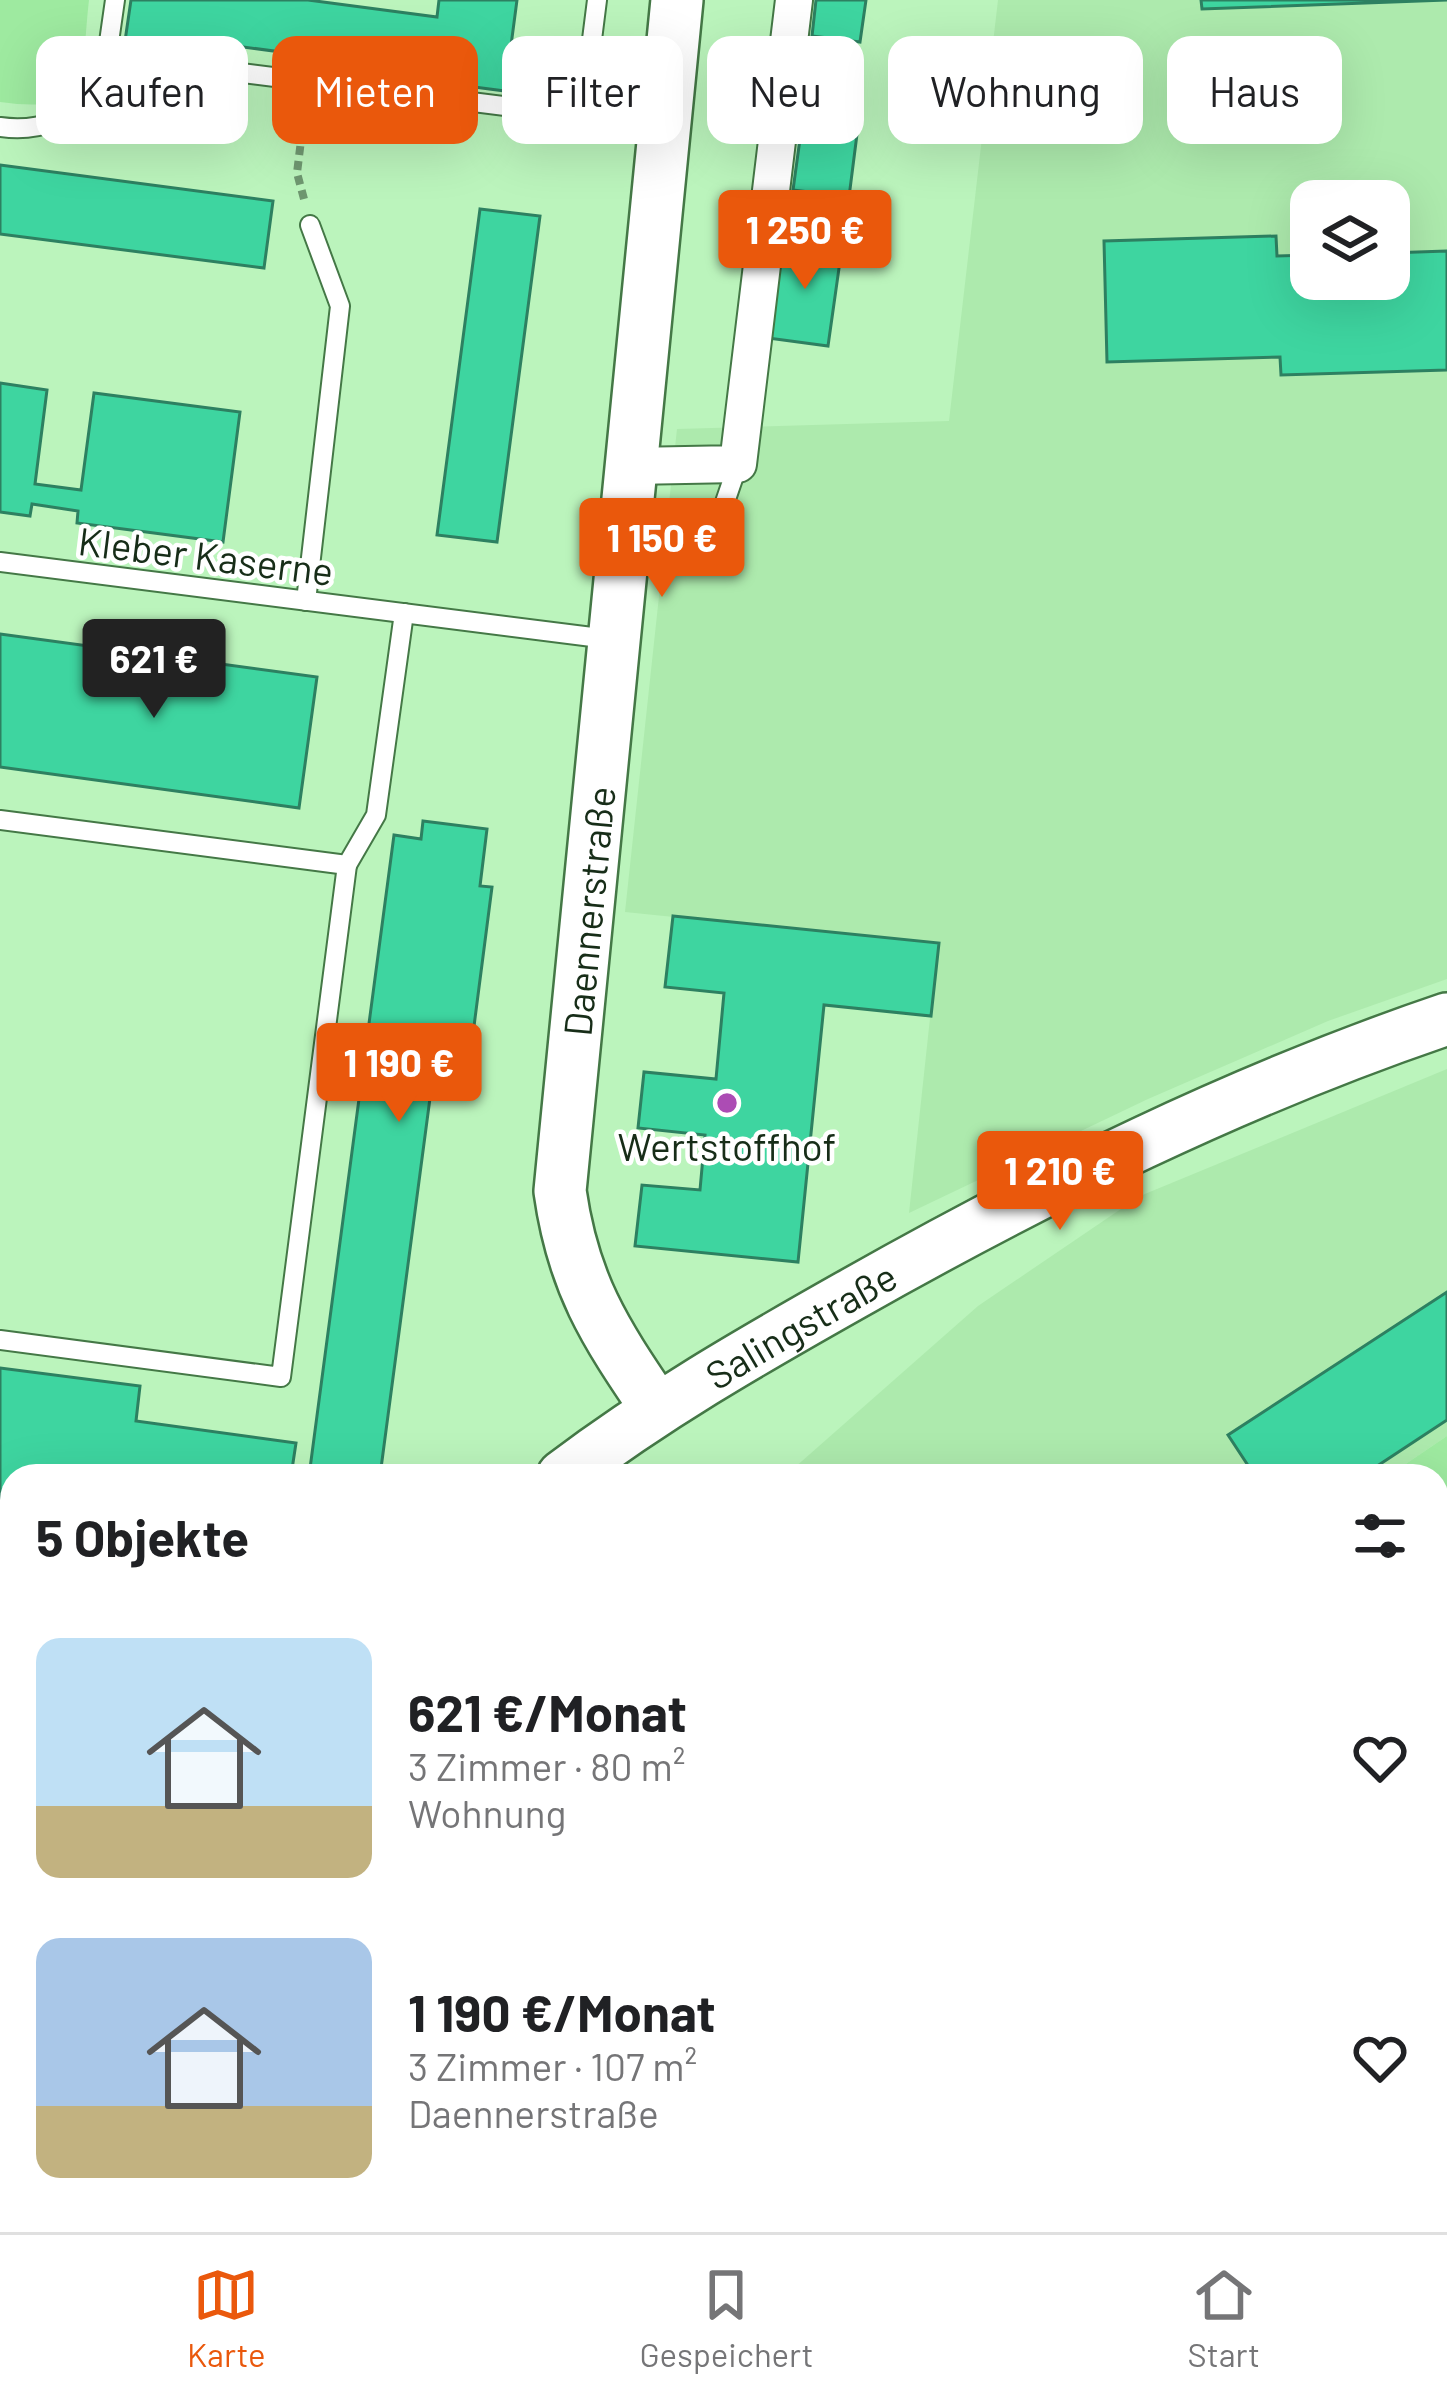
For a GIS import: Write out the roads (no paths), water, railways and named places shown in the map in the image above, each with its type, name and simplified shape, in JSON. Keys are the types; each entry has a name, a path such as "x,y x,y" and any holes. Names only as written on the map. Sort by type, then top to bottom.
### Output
{"street":[{"name":"Daennerstraße","path":"656,1406 594,1317 569,1253 560,1191 677,0"},
{"path":"632,466 738,464 794,0"},
{"name":"Salingstraße","path":"579,1464 656,1406 964,1231 1251,1094 1447,1018"}],"lane":[{"path":"110,36 115,0"},
{"path":"248,74 536,110 559,105 587,79 598,0"},
{"path":"0,127 36,128"},
{"path":"306,601 340,306 310,225"},
{"path":"723,508 738,464"},
{"name":"Kleber Kaserne","path":"0,562 614,639"},
{"path":"0,1340 280,1376 347,865 376,815 404,613"},
{"path":"0,820 347,865"}],"place":[{"name":"Wertstoffhof","path":"727,1103"}]}
